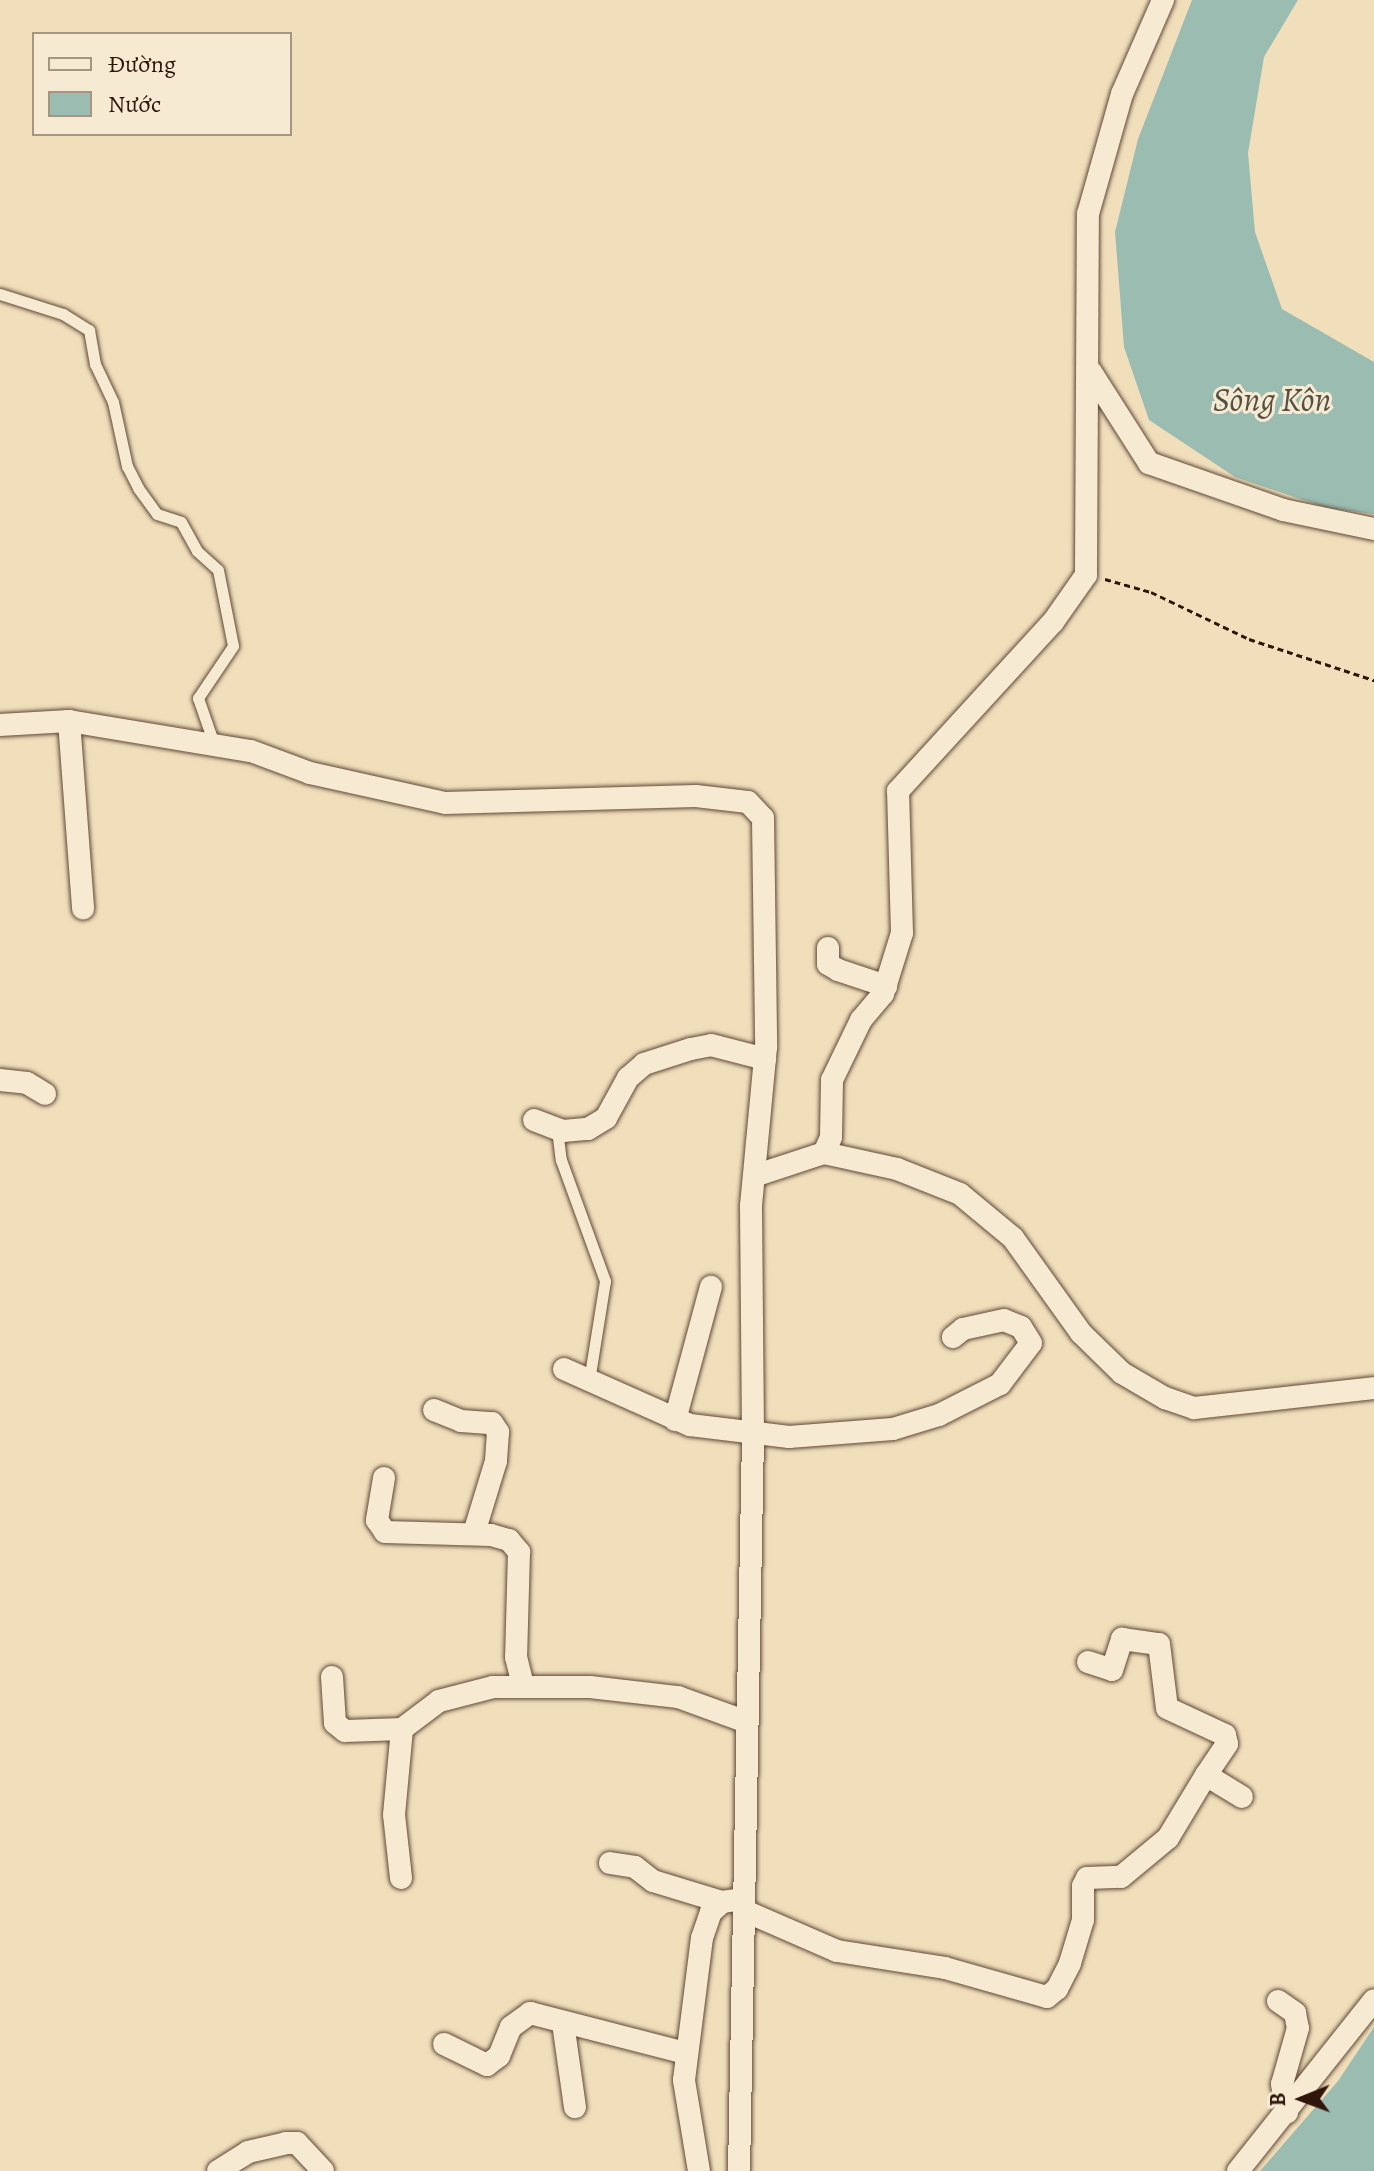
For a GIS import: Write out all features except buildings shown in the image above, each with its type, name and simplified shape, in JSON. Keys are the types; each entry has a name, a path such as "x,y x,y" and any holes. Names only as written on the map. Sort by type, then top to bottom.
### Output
{"street":[{"path":"824,1153 831,1137 832,1080 861,1020 886,986 902,933 898,791 1053,622 1086,575 1088,214 1122,94 1163,0"},
{"path":"1089,367 1149,463 1283,510 1374,529"},
{"path":"69,721 83,908"},
{"path":"0,725 69,721 216,748 251,751 310,773 445,803 696,796 748,802 763,818 765,1059 754,1176 753,1436 737,1904 739,2171"},
{"path":"828,948 828,964 886,986"},
{"path":"534,1120 557,1129 588,1129 606,1118 628,1078 644,1064 711,1045 765,1059"},
{"path":"0,1080 27,1083 45,1094"},
{"path":"754,1176 824,1153 897,1169 960,1194 1022,1248 1081,1333 1122,1373 1165,1398 1194,1408 1374,1388"},
{"path":"675,1420 711,1287"},
{"path":"564,1369 675,1420 753,1436 893,1429 939,1415 1000,1384 1031,1343 1021,1327 1004,1320 963,1329 953,1337"},
{"path":"434,1410 461,1421 492,1423 498,1432 496,1461 474,1533"},
{"path":"384,1478 377,1520 385,1532 474,1533 509,1540 519,1552 516,1657 523,1686"},
{"path":"610,1863 640,1869 653,1881 737,1904 837,1951 945,1968 1047,1997 1057,1989 1070,1963 1083,1920 1087,1878 1121,1877 1168,1838 1227,1744 1225,1735 1167,1708 1161,1694 1159,1644 1122,1639 1112,1670 1088,1662"},
{"path":"332,1677 335,1723 345,1731 402,1729 456,1693 523,1686 678,1697 744,1721"},
{"path":"401,1878 394,1815 402,1729"},
{"path":"1206,1775 1242,1797"},
{"path":"699,2171 689,2126 686,2053 702,1938 711,1912 737,1904"},
{"path":"1238,2171 1374,2000"},
{"path":"1278,2001 1295,2013 1298,2028 1282,2084 1287,2113"},
{"path":"444,2044 487,2065 524,2015 686,2053"},
{"path":"563,2023 575,2107"},
{"path":"218,2171 248,2152 286,2143 297,2143 323,2171"}],"lane":[{"path":"0,294 63,314 89,330 95,364 113,402 127,466 138,488 157,514 181,522 197,551 218,570 233,646 198,698 216,748"},
{"path":"557,1129 561,1160 605,1281 589,1382"}],"path":[{"path":"1086,575 1151,592 1249,639 1374,680"}],"water":[{"name":"Sông Kôn","path":"1192,0 1298,0 1264,57 1248,153 1255,232 1282,309 1374,362 1374,514 1327,508 1235,477 1149,420 1124,347 1115,232 1138,139"},
{"path":"1374,2027 1374,2171 1260,2171 1338,2081"}]}
